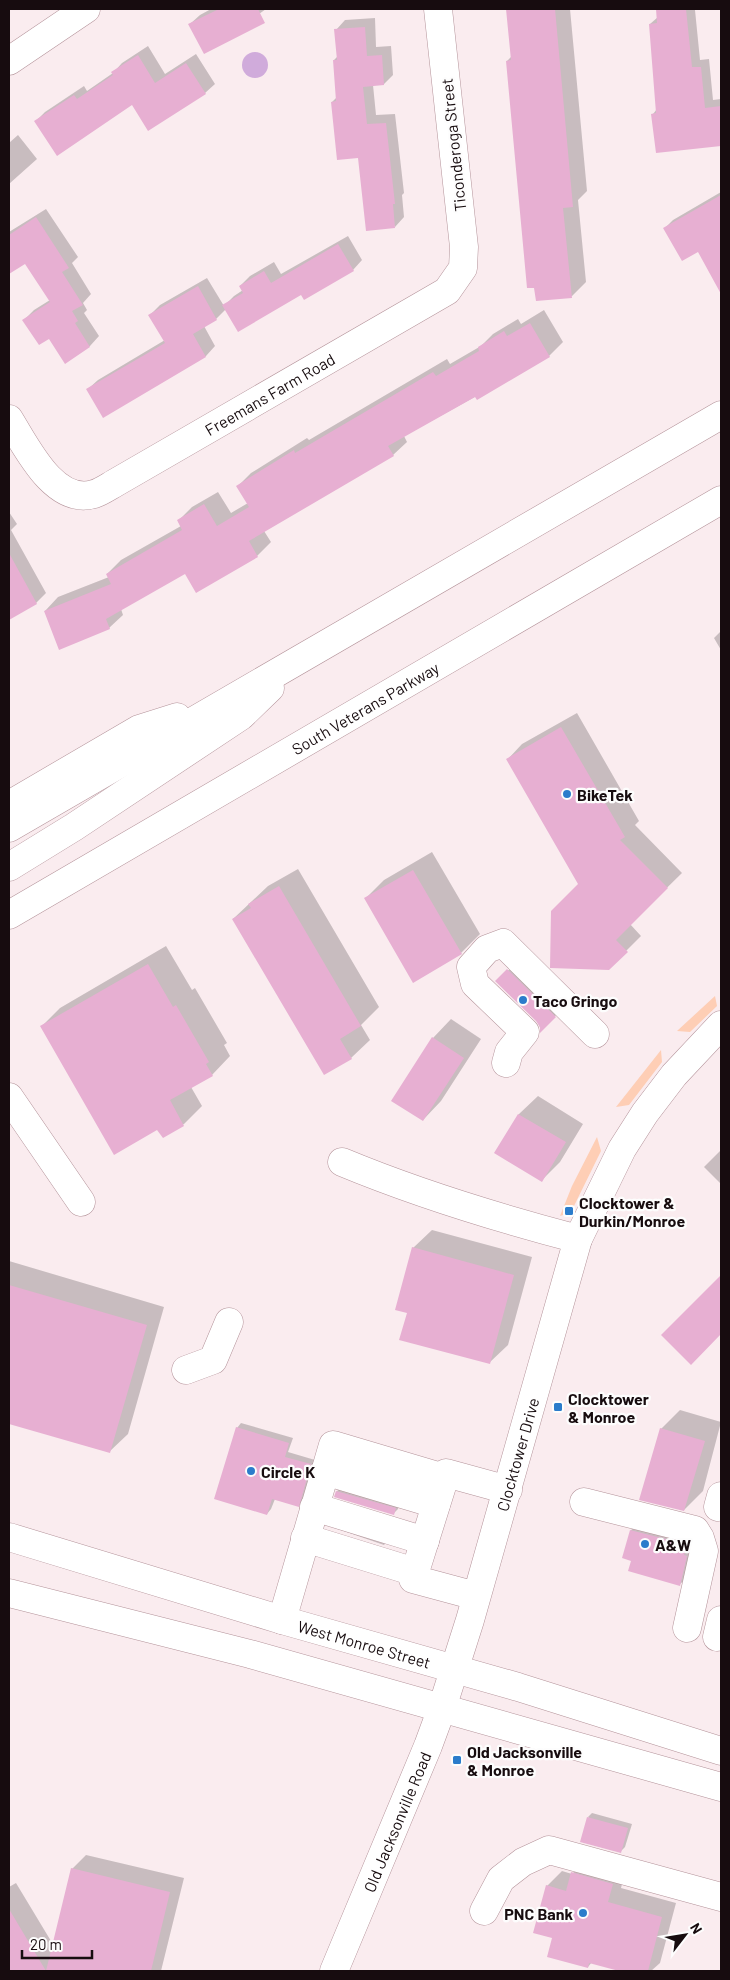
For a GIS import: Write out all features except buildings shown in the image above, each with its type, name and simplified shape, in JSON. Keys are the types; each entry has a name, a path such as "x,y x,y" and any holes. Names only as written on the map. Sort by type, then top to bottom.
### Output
{"main road":[{"path":"9,61 86,9"},
{"name":"Ticonderoga Street","path":"438,9 464,247 463,268 457,279"},
{"name":"Freemans Farm Road","path":"9,419 38,465 54,484 74,495 93,494 446,291 457,279"},
{"path":"9,828 721,415"},
{"name":"South Veterans Parkway","path":"9,915 721,500"},
{"path":"9,867 74,827 241,716 306,655"},
{"path":"9,805 139,729 222,704"},
{"path":"506,1063 509,1052 525,1032 475,984 471,967 487,949 495,946 503,944 595,1034"},
{"name":"Clocktower Drive","path":"455,1669 508,1490 578,1238 622,1149 645,1113 674,1075 721,1025"},
{"path":"9,1097 81,1202"},
{"path":"342,1162 430,1196 578,1238"},
{"path":"186,1370 213,1360 229,1322"},
{"path":"282,1620 333,1444 444,1478"},
{"path":"325,1471 436,1504"},
{"path":"476,1596 413,1580 415,1572 446,1473 508,1490"},
{"path":"584,1502 695,1530 704,1551 688,1628"},
{"path":"314,1507 425,1541"},
{"name":"West Monroe Street","path":"9,1537 282,1620 455,1669 721,1751"},
{"path":"305,1538 415,1572"},
{"path":"9,1592 250,1654 721,1787"},
{"name":"Old Jacksonville Road","path":"334,1971 428,1746 455,1669"},
{"path":"484,1911 501,1879 523,1862 549,1850 721,1897"}],"shaded area":[{"path":"255,52 264,56 268,65 264,74 255,78 246,74 242,65 246,56"},
{"path":"715,996 717,1006 690,1032 677,1031"},
{"path":"661,1050 662,1062 629,1105 616,1107"},
{"path":"597,1137 601,1151 573,1208 569,1213 560,1216 572,1186"}],"place":[{"name":"BikeTek","path":"567,794"},
{"name":"Taco Gringo","path":"523,1000"},
{"name":"Clocktower & Durkin/Monroe","path":"569,1211"},
{"name":"Clocktower & Monroe","path":"558,1407"},
{"name":"Circle K","path":"251,1471"},
{"name":"A&W","path":"645,1544"},
{"name":"Old Jacksonville & Monroe","path":"457,1760"},
{"name":"PNC Bank","path":"583,1913"}]}
